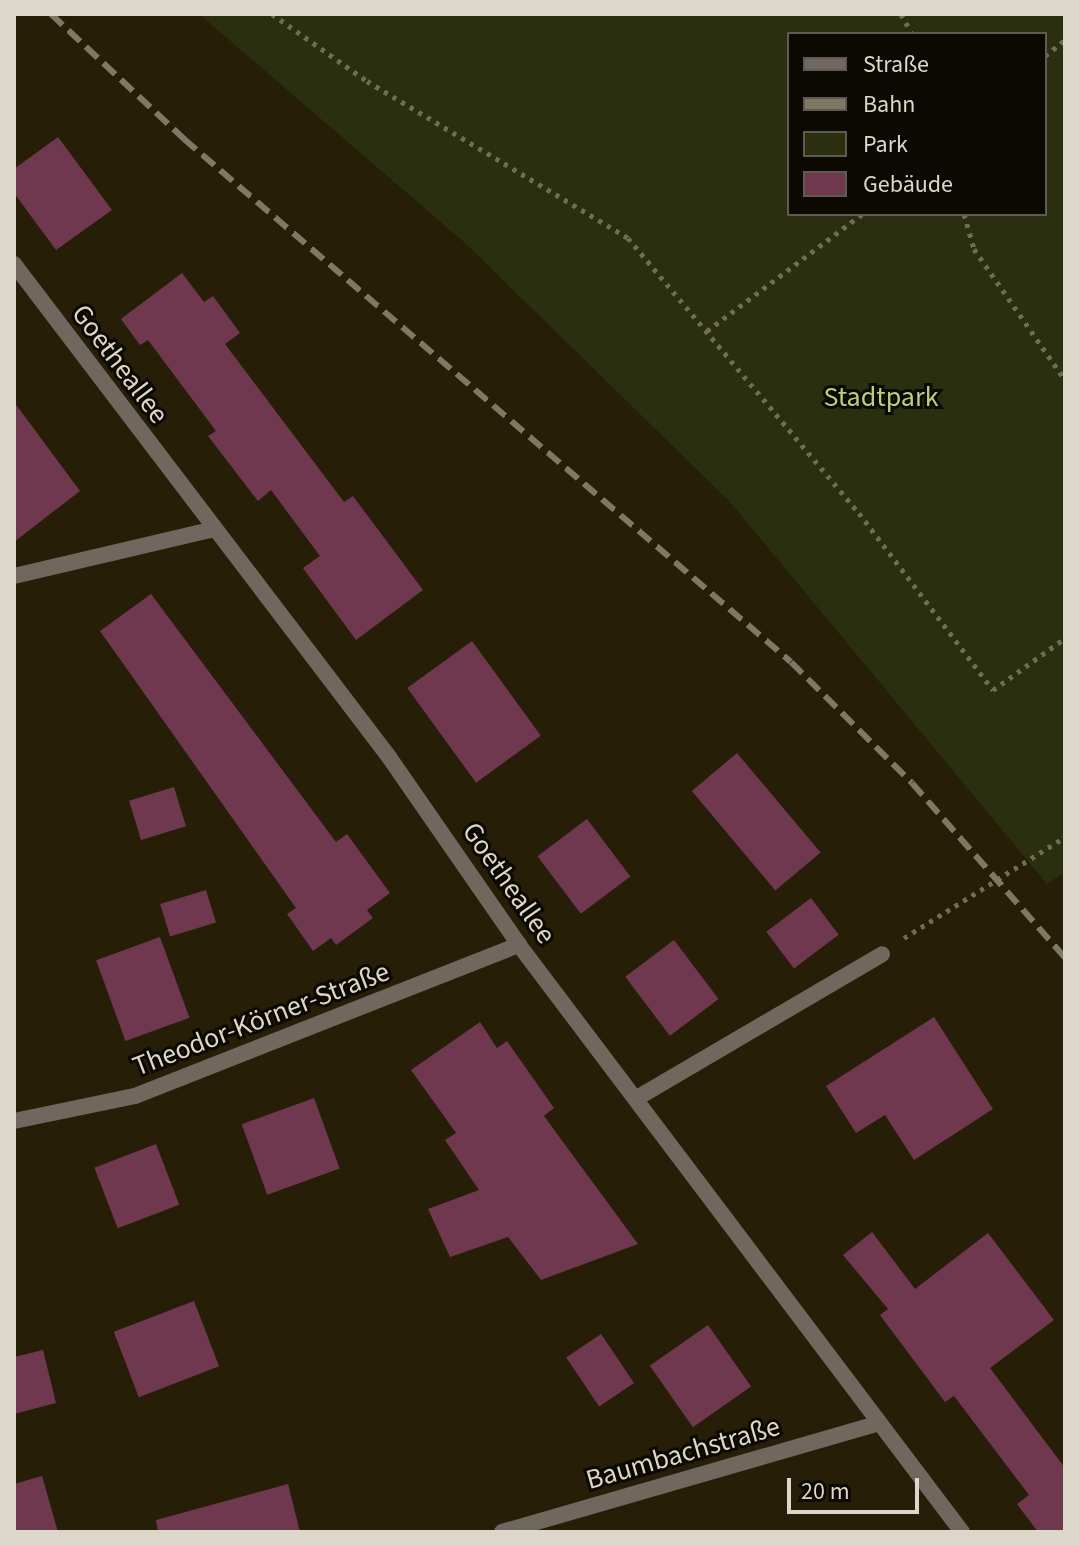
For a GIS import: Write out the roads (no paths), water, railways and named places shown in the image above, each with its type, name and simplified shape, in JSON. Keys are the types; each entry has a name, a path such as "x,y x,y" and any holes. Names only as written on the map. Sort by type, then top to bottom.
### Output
{"street":[{"name":"Goetheallee","path":"14,264 389,757 519,945 637,1098 877,1424 962,1532"},
{"path":"14,576 215,529"},
{"name":"Theodor-Körner-Straße","path":"14,1121 135,1096 519,945"},
{"path":"637,1098 882,954"},
{"name":"Baumbachstraße","path":"502,1532 877,1424"}],"railway":[{"path":"51,14 184,139 791,662 912,783 1065,958"}],"park label":[{"name":"Stadtpark","path":"881,397"}]}
